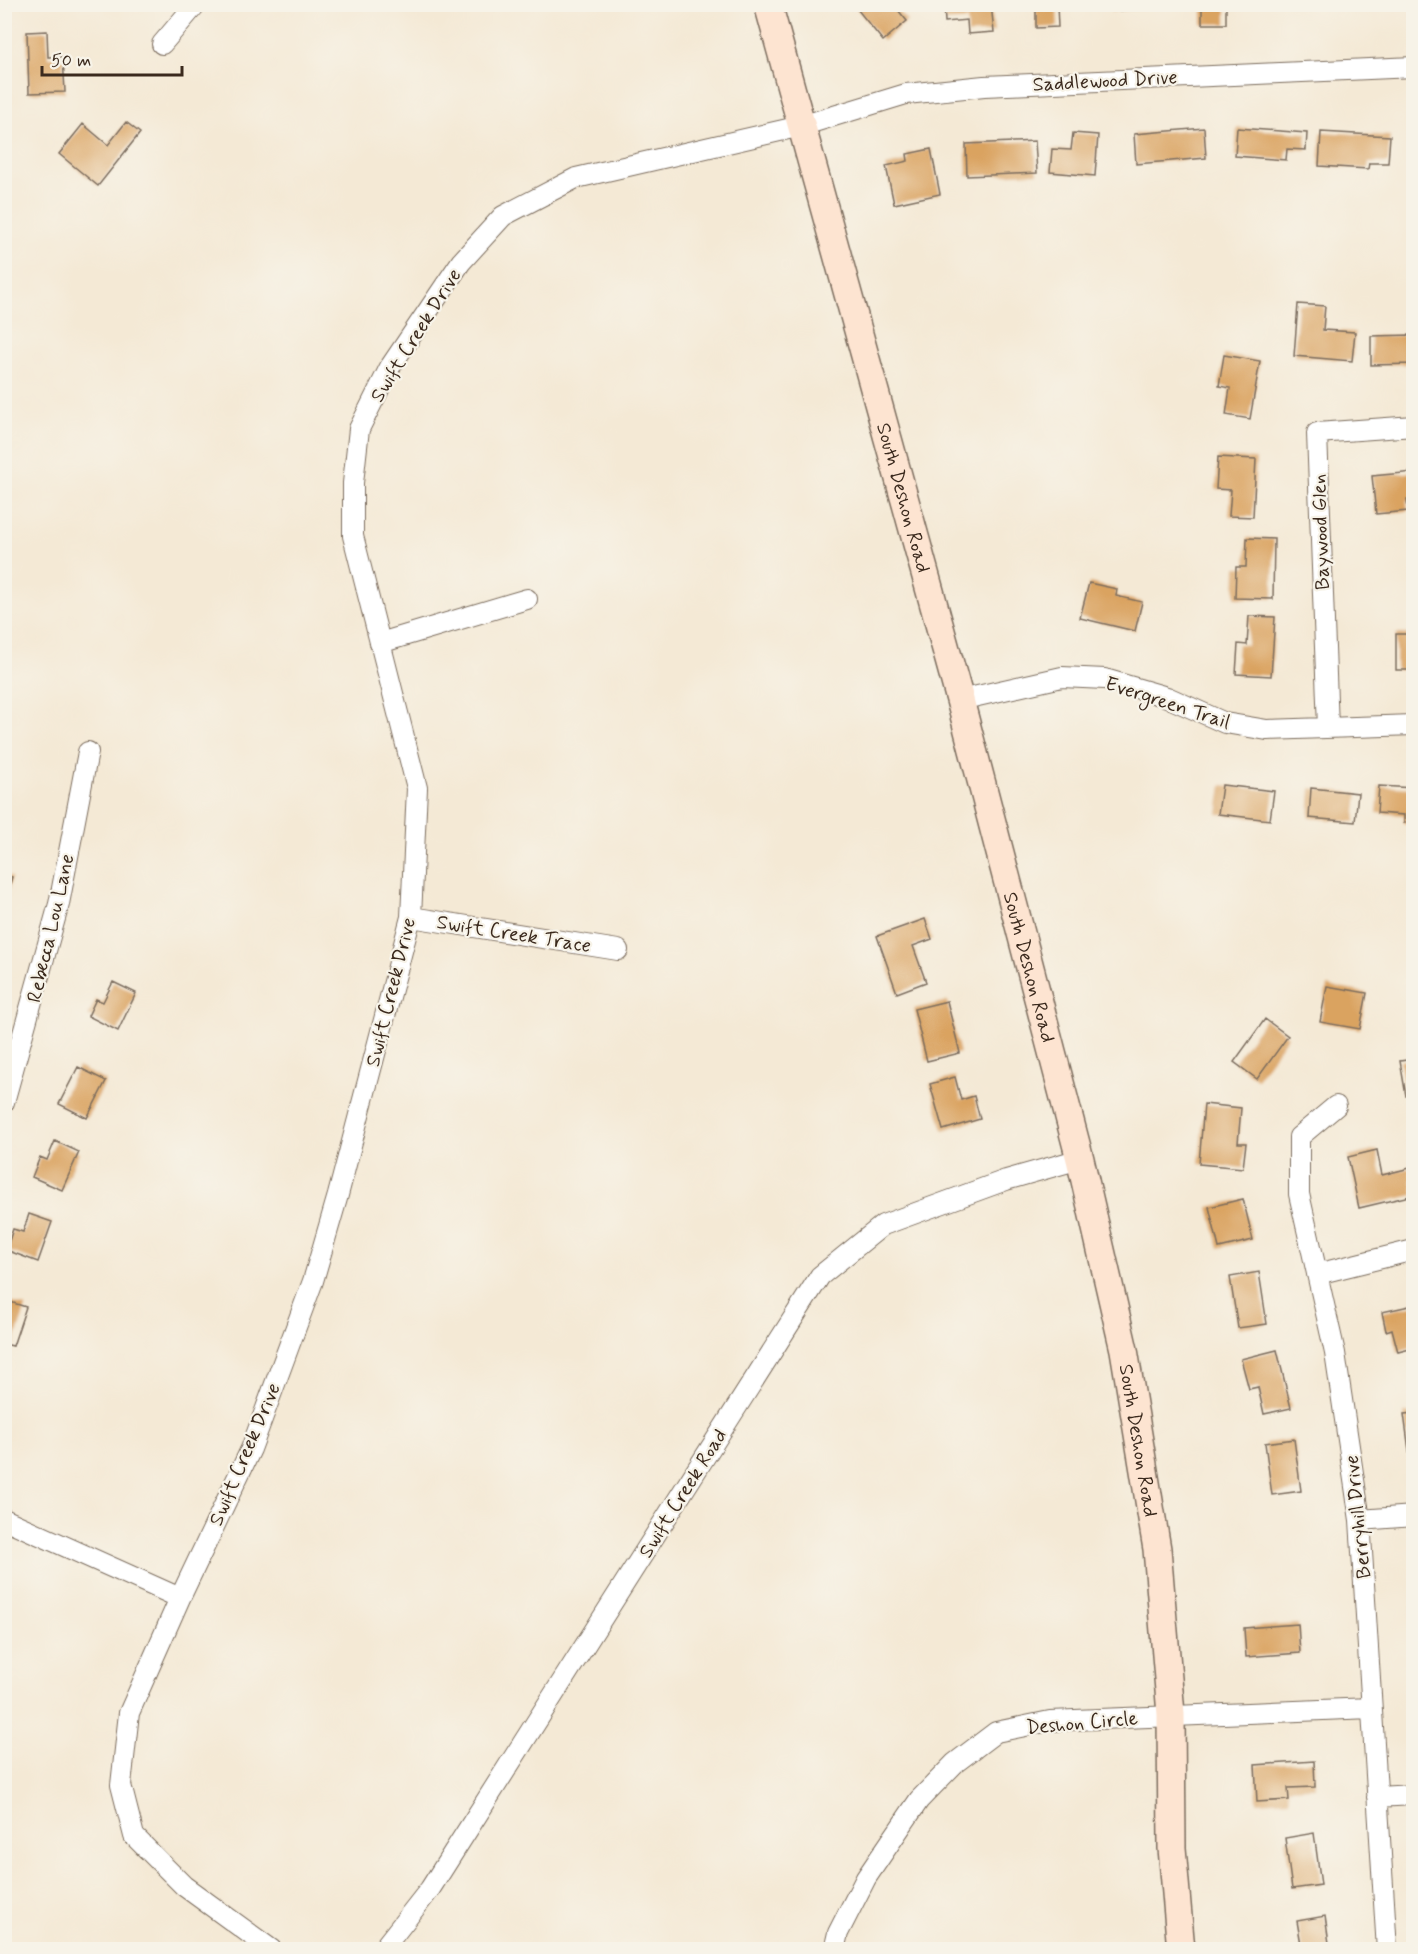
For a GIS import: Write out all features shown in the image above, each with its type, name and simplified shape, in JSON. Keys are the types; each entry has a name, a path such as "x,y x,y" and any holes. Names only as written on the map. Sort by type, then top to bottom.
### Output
{"street":[{"path":"162,44 196,4"},
{"name":"South Deshon Road","path":"768,4 960,700 1080,1159 1124,1350 1157,1549 1171,1714 1172,1848 1181,1950"},
{"name":"Saddlewood Drive","path":"801,126 906,94 973,87 1413,67"},
{"name":"Swift Creek Drive","path":"272,1950 184,1886 135,1836 121,1785 129,1713 180,1598 251,1449 313,1281 411,917 417,788 353,536 352,483 359,429 390,367 461,262 503,216 576,178 801,126"},
{"name":"Baywood Glen","path":"1328,728 1317,433 1413,426"},
{"path":"380,644 527,599"},
{"name":"Evergreen Trail","path":"960,700 1062,677 1105,679 1167,697 1225,723 1268,730 1413,725"},
{"name":"Rebecca Lou Lane","path":"4,1102 59,904 88,752"},
{"name":"Swift Creek Trace","path":"411,917 618,950"},
{"name":"Berryhill Drive","path":"1336,1106 1299,1137 1299,1194 1335,1353 1360,1520 1387,1950"},
{"name":"Swift Creek Road","path":"382,1950 430,1889 820,1276 883,1225 1006,1180 1080,1159"},
{"path":"1317,1274 1413,1250"},
{"path":"1360,1520 1413,1516"},
{"path":"4,1519 180,1598"},
{"name":"Deshon Circle","path":"834,1950 838,1933 866,1878 919,1800 955,1763 996,1732 1050,1721 1171,1714 1371,1708"},
{"path":"1377,1797 1413,1795"}],"building":[{"path":"853,4 893,4 907,21 883,41"},
{"path":"944,4 991,4 994,32 968,34 967,20 945,22"},
{"path":"1112,4 1181,4 1181,7 1112,11"},
{"path":"1202,4 1226,4 1226,24 1202,24"},
{"path":"1036,5 1057,5 1058,27 1036,28"},
{"path":"47,31 48,57 63,57 65,92 29,93 27,32"},
{"path":"126,122 140,133 98,186 59,154 83,124 108,145"},
{"path":"1204,128 1206,158 1136,164 1134,134"},
{"path":"1237,128 1307,133 1306,150 1287,149 1286,160 1235,156"},
{"path":"1321,132 1390,136 1388,163 1369,163 1368,169 1319,166"},
{"path":"1073,133 1098,135 1095,176 1050,172 1052,149 1071,150"},
{"path":"1035,141 1037,173 967,176 966,144"},
{"path":"931,149 940,194 894,204 886,166 908,161 907,154"},
{"path":"1298,304 1325,306 1323,330 1355,332 1352,361 1294,356"},
{"path":"1414,335 1414,364 1371,365 1371,336"},
{"path":"1224,355 1260,361 1250,419 1226,415 1230,388 1219,386"},
{"path":"1218,457 1256,459 1253,517 1229,516 1231,490 1216,489"},
{"path":"1414,472 1414,500 1407,500 1408,511 1376,514 1372,476"},
{"path":"1247,538 1274,539 1273,599 1235,598 1236,567 1246,567"},
{"path":"1089,583 1117,589 1116,596 1142,602 1135,631 1080,618"},
{"path":"1249,616 1275,617 1271,676 1236,674 1238,644 1247,645"},
{"path":"1396,634 1414,634 1414,670 1396,670"},
{"path":"1222,785 1274,791 1270,820 1218,814"},
{"path":"1379,786 1414,788 1414,824 1404,823 1404,815 1377,813"},
{"path":"1311,788 1358,793 1355,822 1309,818"},
{"path":"4,875 12,877 5,900 4,900"},
{"path":"925,919 932,939 913,946 926,982 897,993 877,936"},
{"path":"113,982 136,993 118,1031 88,1016 96,999 103,1002"},
{"path":"1327,986 1367,993 1360,1029 1320,1022"},
{"path":"947,1001 960,1053 927,1061 914,1009"},
{"path":"1265,1019 1288,1036 1257,1079 1234,1062"},
{"path":"1414,1059 1414,1094 1406,1096 1400,1061"},
{"path":"78,1067 106,1081 87,1118 59,1104"},
{"path":"955,1077 961,1100 974,1096 980,1119 943,1130 930,1084"},
{"path":"1204,1104 1241,1108 1238,1143 1246,1143 1243,1168 1199,1164"},
{"path":"55,1141 79,1152 62,1190 32,1177 40,1157 47,1160"},
{"path":"1377,1150 1382,1175 1410,1168 1414,1195 1359,1208 1348,1157"},
{"path":"1243,1199 1253,1240 1219,1248 1209,1207"},
{"path":"29,1214 52,1222 38,1262 6,1250 13,1229 23,1232"},
{"path":"1259,1272 1267,1324 1238,1328 1230,1277"},
{"path":"4,1300 26,1307 13,1346 4,1344"},
{"path":"1414,1305 1414,1348 1398,1352 1392,1329 1386,1331 1382,1312"},
{"path":"1277,1350 1291,1408 1264,1414 1258,1387 1249,1389 1241,1359"},
{"path":"1414,1413 1414,1464 1411,1465 1404,1414"},
{"path":"1294,1439 1301,1491 1272,1495 1265,1443"},
{"path":"1298,1624 1300,1653 1246,1657 1244,1628"},
{"path":"1314,1761 1315,1787 1288,1788 1289,1800 1257,1802 1255,1765"},
{"path":"1314,1833 1321,1885 1292,1889 1285,1838"},
{"path":"1325,1916 1330,1950 1302,1950 1297,1921"}]}
